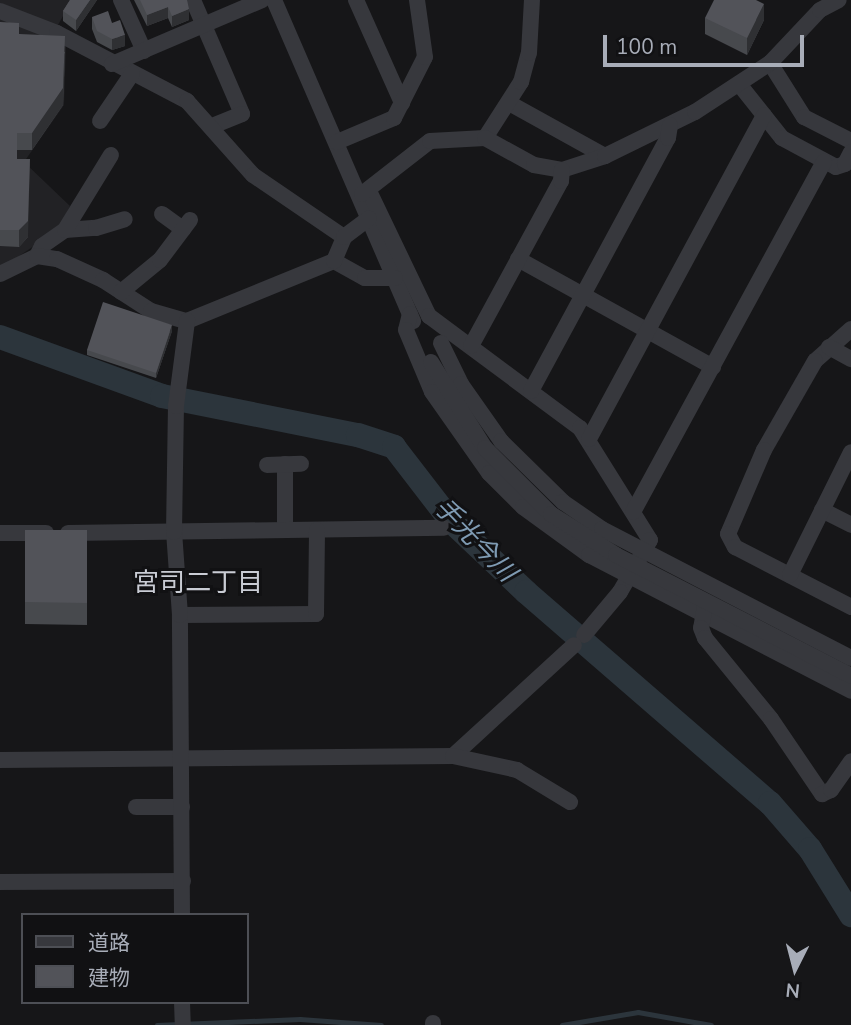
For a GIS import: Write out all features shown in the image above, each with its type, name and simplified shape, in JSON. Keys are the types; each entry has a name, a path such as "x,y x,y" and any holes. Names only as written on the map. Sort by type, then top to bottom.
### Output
{"street":[{"path":"121,0 144,51"},
{"path":"193,0 242,114 212,126"},
{"path":"112,64 262,0"},
{"path":"274,0 337,142 429,316 531,391 589,439 650,540 629,577 579,640 453,756"},
{"path":"356,0 401,103"},
{"path":"337,142 394,118 425,58 417,0"},
{"path":"485,138 509,103 529,53 532,0"},
{"path":"364,193 430,141 485,138 534,165 562,170 606,156 670,125 739,84 770,63 820,10 839,0"},
{"path":"0,12 57,33 187,101 253,175 344,237"},
{"path":"770,63 804,117 851,141"},
{"path":"100,121 100,115 132,74"},
{"path":"739,84 782,138 836,167 845,164 851,152"},
{"path":"509,103 606,156"},
{"path":"589,439 764,115"},
{"path":"531,391 668,138 670,125"},
{"path":"65,230 71,212 111,155"},
{"path":"633,512 824,162"},
{"path":"471,346 561,181 562,170"},
{"path":"364,193 369,218 410,314 485,448 551,514 617,555 851,676"},
{"path":"121,292 160,260 187,225 162,214"},
{"path":"37,256 77,266 151,311 187,321 334,261 344,237 369,218"},
{"path":"0,274 37,256 42,246 65,230 96,228 125,219"},
{"path":"519,259 713,367"},
{"path":"334,261 365,278 395,278"},
{"path":"410,314 406,330 432,392 489,473 555,532 629,577 851,691"},
{"path":"182,913 180,615 174,532 178,400 187,321"},
{"path":"851,329 815,361 764,450 728,534 735,547 851,607"},
{"path":"432,351 457,335"},
{"path":"829,347 851,359"},
{"path":"432,351 527,470 582,515 644,551 851,658"},
{"path":"790,575 851,452"},
{"path":"267,465 293,464 285,530"},
{"path":"821,510 851,525"},
{"path":"0,533 444,528"},
{"path":"180,615 316,614 317,530"},
{"path":"714,587 701,614 705,638 771,719 822,794 831,790 851,761"},
{"path":"0,760 453,756 517,770 570,802"},
{"path":"136,807 182,807"},
{"path":"0,882 183,881"},
{"path":"182,1004 183,1025"}],"shaded area":[{"path":"0,0 72,0 58,25 66,45 64,105 24,162 70,206 59,229 0,269"}],"building":[{"path":"70,0 90,0 76,20 63,11"},
{"path":"140,0 187,0 189,9 172,16 168,7 147,15"},
{"path":"714,0 756,0 764,4 747,38 705,18"},
{"path":"108,11 112,23 120,20 125,35 112,39 97,31 92,17"},
{"path":"0,22 19,23 19,34 65,36 63,88 32,133 17,133 17,159 30,159 28,221 19,230 0,230"},
{"path":"103,302 172,325 156,373 87,350"},
{"path":"25,530 87,530 87,603 25,602"}],"waterway":[{"name":"手光今川","path":"0,337 162,396 358,435 394,447 451,521 526,592 770,803 810,849 851,915"},
{"path":"562,1025 638,1012 711,1025"},
{"path":"157,1025 300,1019 381,1025"}],"district":[{"name":"宮司二丁目","path":"198,583"}]}
